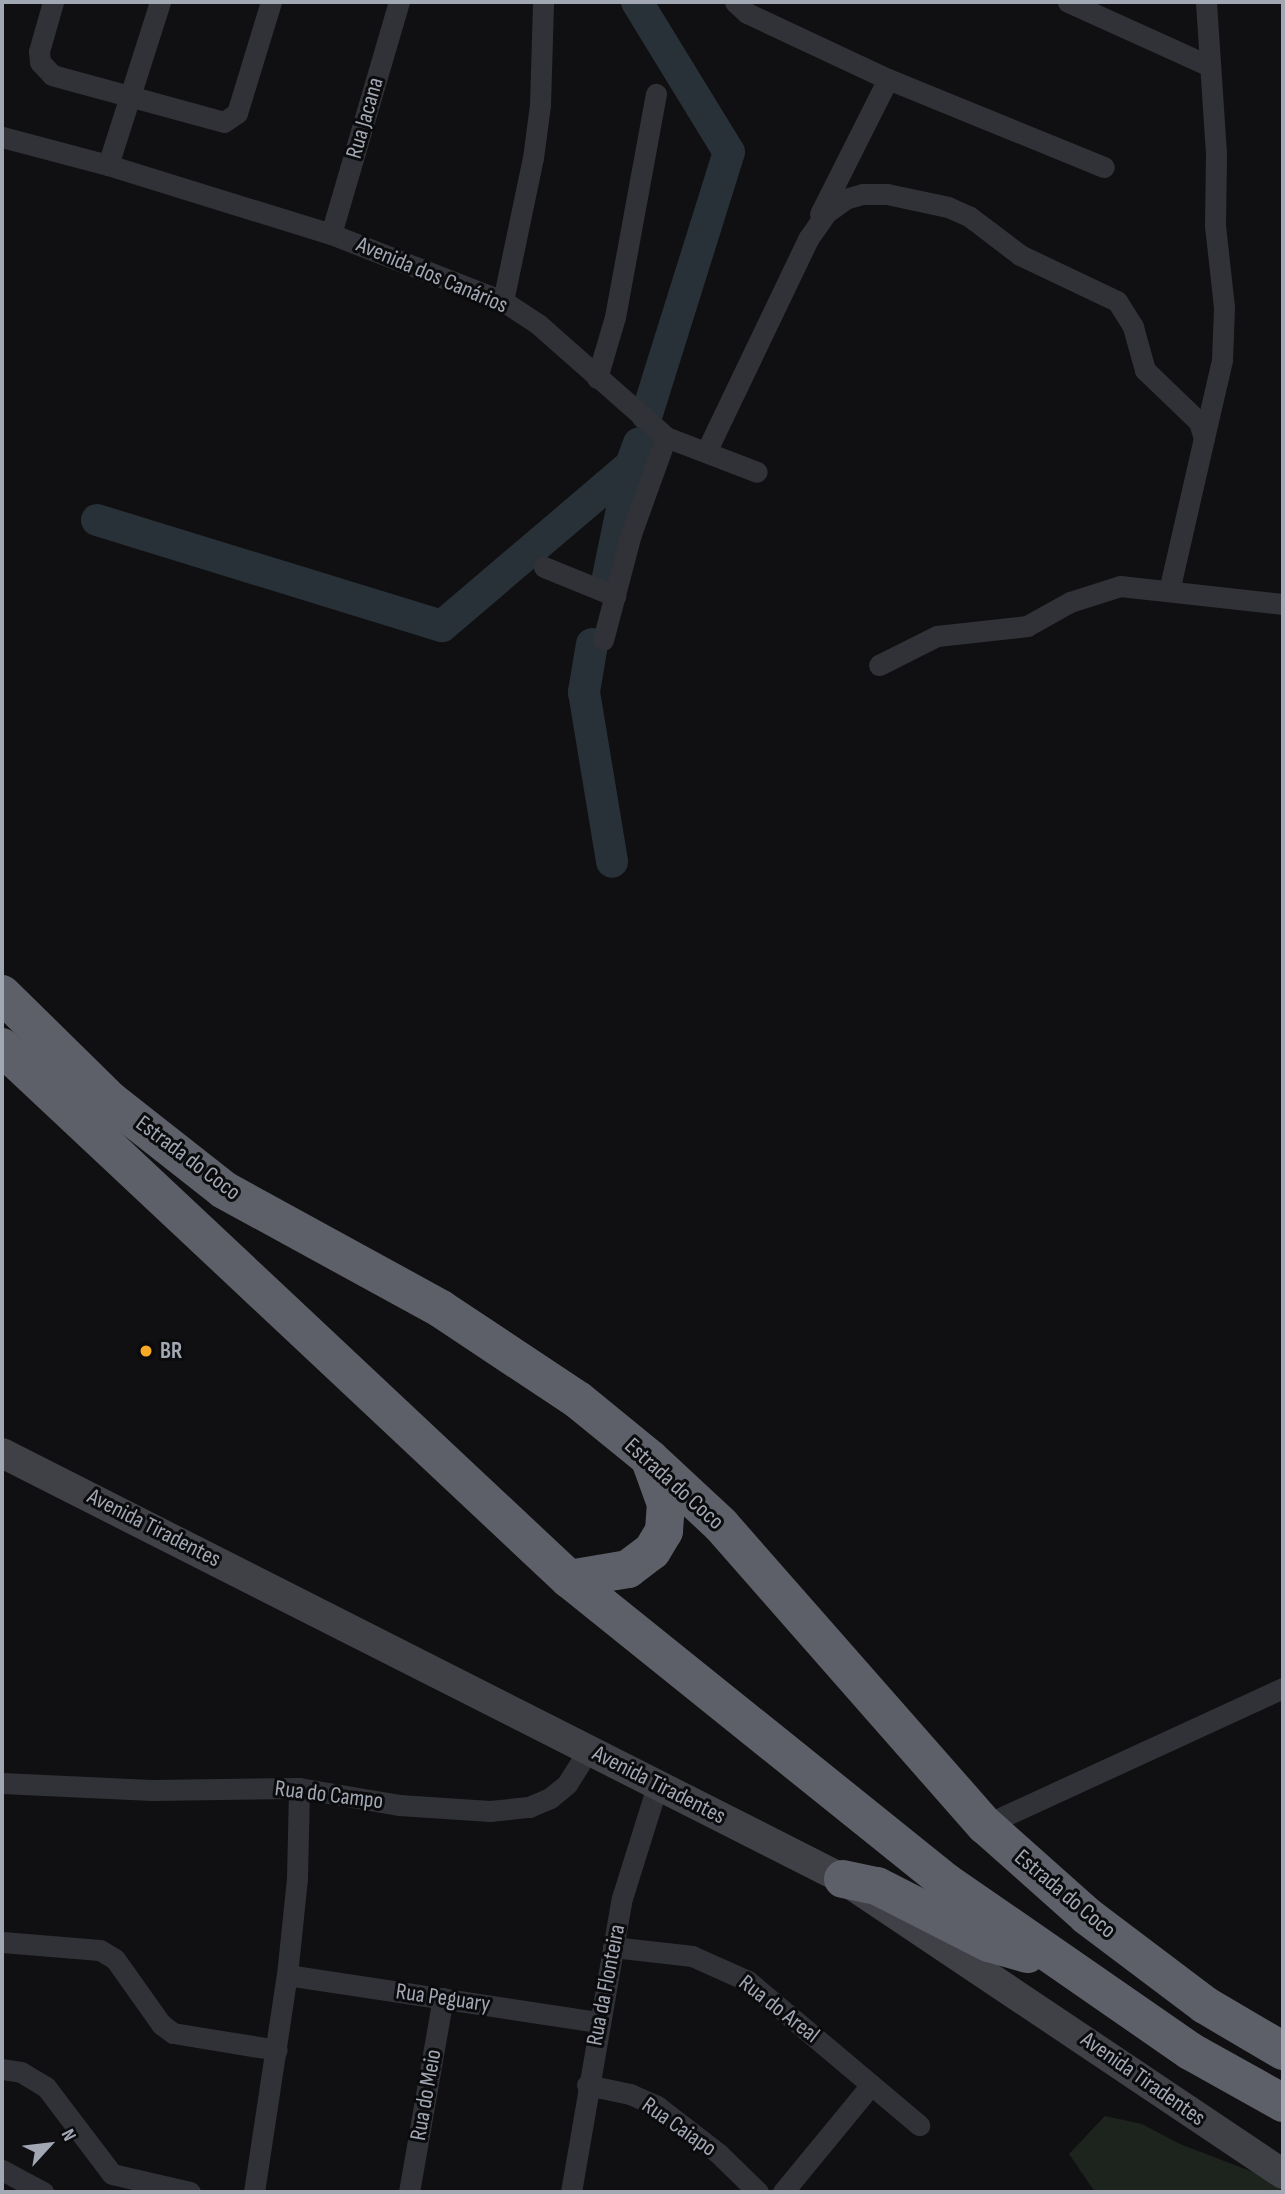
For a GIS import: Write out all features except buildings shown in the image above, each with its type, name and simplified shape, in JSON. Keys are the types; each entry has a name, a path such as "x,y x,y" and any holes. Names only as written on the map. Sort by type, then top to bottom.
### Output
{"highway":[{"name":"Estrada do Coco","path":"2,993 111,1101 224,1190 441,1309 578,1400 649,1458 721,1525 985,1825 1087,1916 1184,1989 1283,2051"},
{"name":"Estrada do Coco","path":"2,1048 569,1579 946,1882 1190,2051 1283,2103"},
{"path":"569,1579 628,1569 652,1551 664,1531 666,1504 649,1458"},
{"path":"843,1879 887,1891 998,1946 1057,1959"}],"street":[{"path":"52,2 39,51 45,70 215,122 230,120 237,113 271,2"},
{"path":"108,164 160,2"},
{"name":"Rua Jacana","path":"331,234 399,2"},
{"path":"503,301 537,132 542,2"},
{"path":"735,2 747,13 888,79 1104,167"},
{"path":"1068,2 1210,66"},
{"path":"1169,591 1222,360 1224,307 1215,226 1216,153 1206,2"},
{"path":"707,450 888,79"},
{"path":"597,378 615,317 656,94"},
{"name":"Avenida dos Canários","path":"2,137 108,164 331,234 503,301 538,324 666,436 757,472"},
{"path":"808,239 826,214 845,199 863,194 899,197 970,217 1020,255 1117,301 1133,327 1145,370 1199,422 1204,438"},
{"path":"603,640 666,436"},
{"path":"544,567 615,596"},
{"path":"879,665 937,636 1027,626 1093,592 1120,586 1283,604"},
{"name":"Avenida Tiradentes","path":"2,1453 843,1879 1283,2174"},
{"path":"985,1825 1283,1688"},
{"name":"Rua do Campo","path":"2,1783 152,1790 299,1788 446,1810 530,1807 567,1784 589,1749"},
{"name":"Rua da Flonteira","path":"571,2192 587,2085 622,1898 658,1783"},
{"path":"254,2192 277,2050 298,1878 299,1788"},
{"path":"2,1942 100,1950 127,1973 155,2016 173,2033 277,2050"},
{"name":"Rua do Areal","path":"613,1947 692,1956 720,1966 779,2004 919,2125"},
{"name":"Rua Peguary","path":"287,1975 598,2022"},
{"name":"Rua do Meio","path":"408,2192 443,1997"},
{"path":"2,2069 21,2072 46,2087 107,2183 190,2192"},
{"name":"Rua Caiapo","path":"587,2085 630,2094 657,2106 718,2153 758,2192"},
{"path":"782,2192 871,2085"},
{"path":"2,2170 43,2192"}],"shaded area":[{"path":"1105,2116 1142,2124 1180,2144 1266,2177 1282,2192 1095,2192 1069,2154"}],"waterway":[{"path":"637,2 729,152 647,414"},
{"path":"97,520 442,626 631,465 639,443"},
{"path":"607,582 631,465"},
{"path":"592,644 584,692 612,862"}],"place":[{"name":"BR","path":"146,1351"}]}
